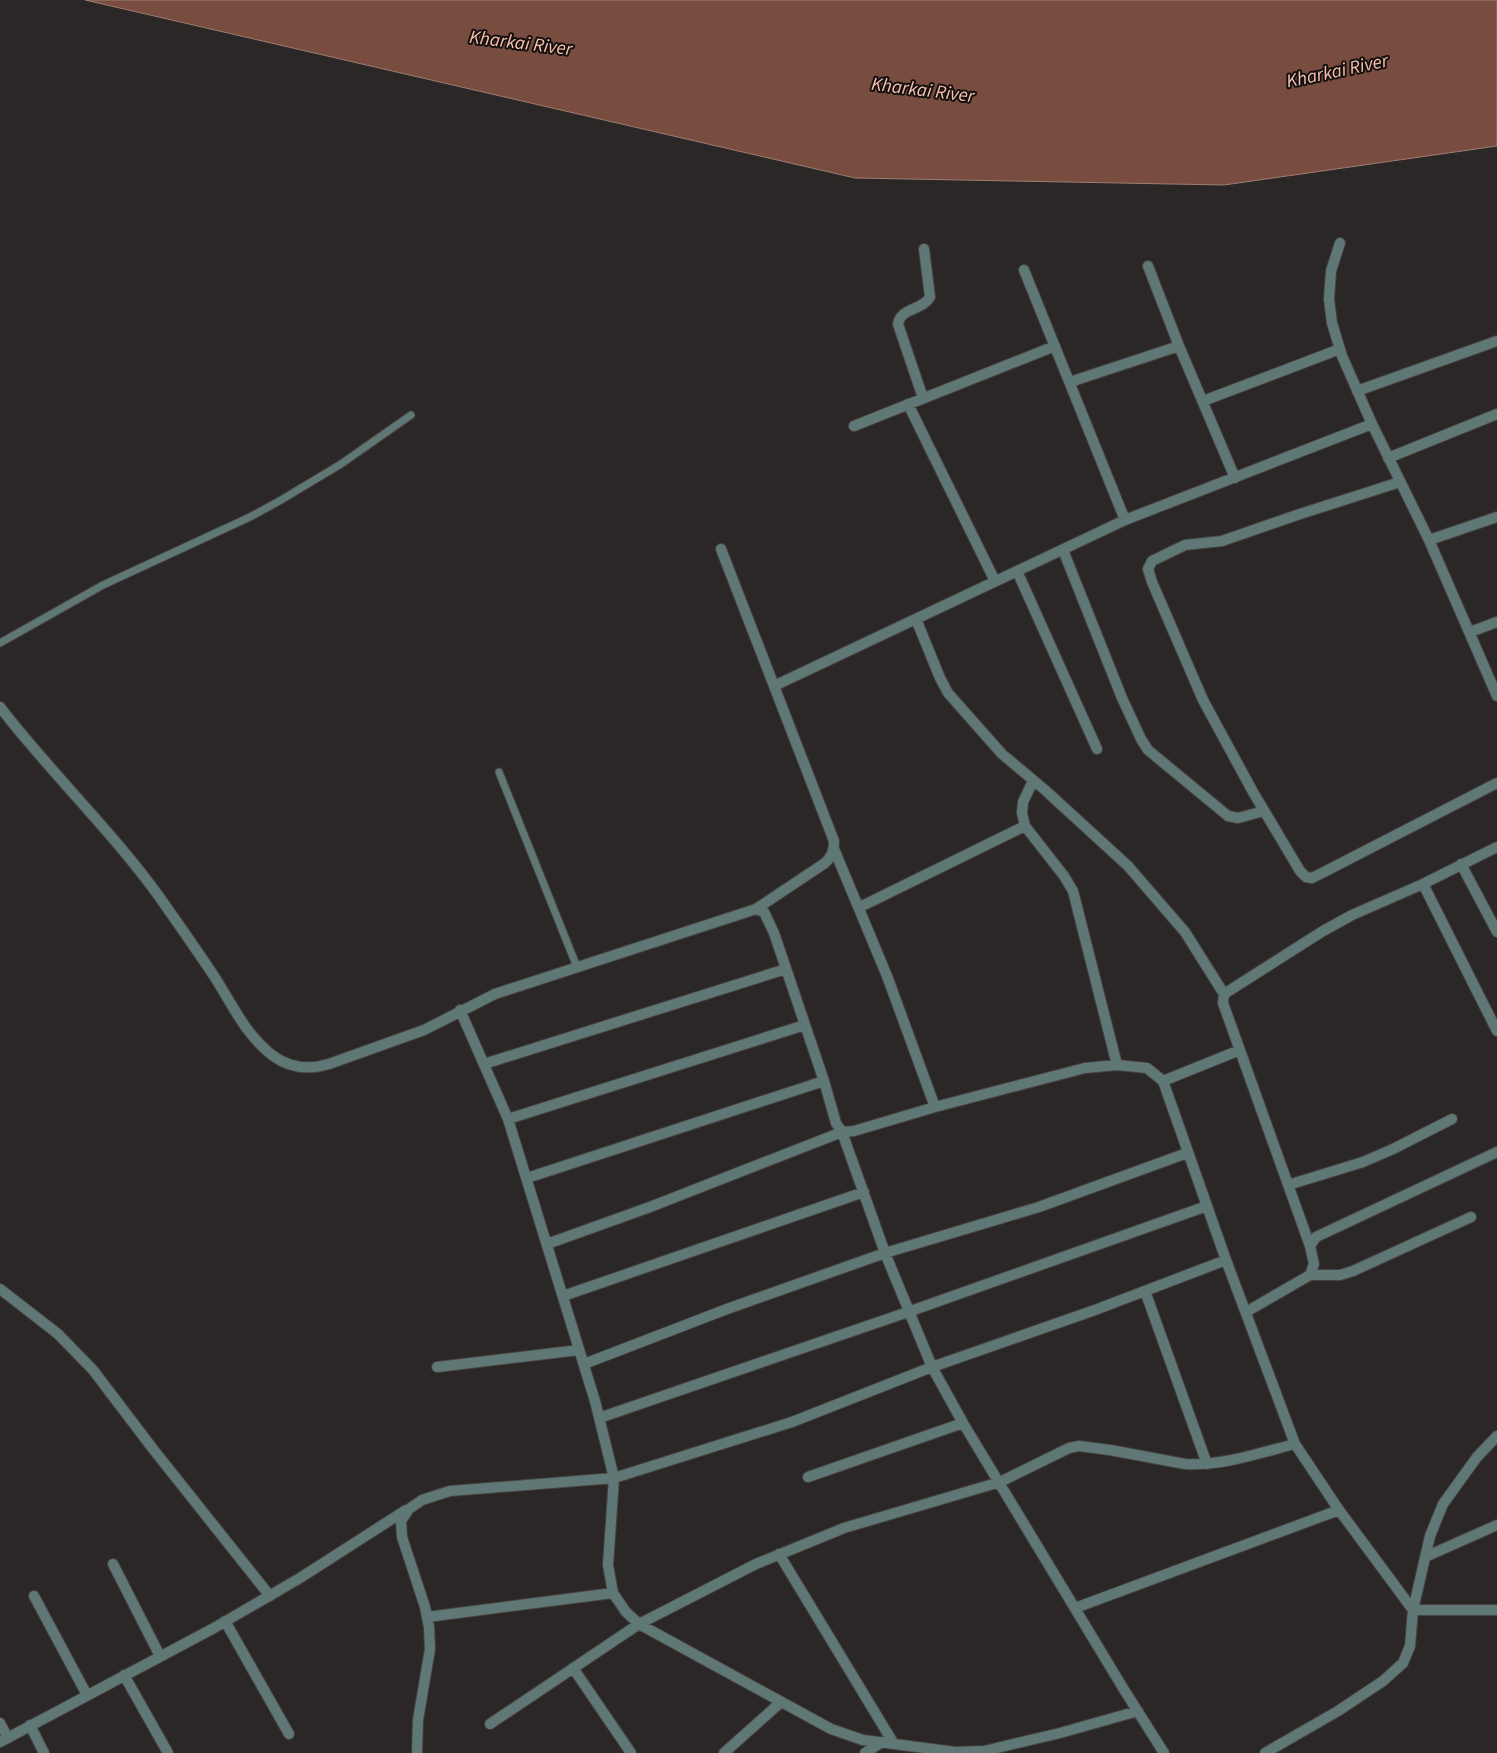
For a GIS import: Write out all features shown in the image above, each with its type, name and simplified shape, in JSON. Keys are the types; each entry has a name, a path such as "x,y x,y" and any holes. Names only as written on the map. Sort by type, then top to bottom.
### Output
{"street":[{"path":"1340,242 1331,271 1329,300 1332,323 1340,349 1372,424 1429,540 1497,696"},
{"path":"923,398 898,324 899,318 903,314 925,304 930,296 924,249"},
{"path":"1148,266 1179,346 1235,478"},
{"path":"1024,270 1125,520"},
{"path":"1357,391 1497,341"},
{"path":"854,426 1055,346"},
{"path":"1070,382 1179,346"},
{"path":"1203,401 1340,349"},
{"path":"908,404 995,582"},
{"path":"1388,458 1497,414"},
{"path":"774,686 1125,520 1372,424"},
{"path":"1400,482 1222,541 1185,545 1152,561 1148,569 1152,582 1202,700 1264,810 1300,871 1306,877 1312,878 1497,783"},
{"path":"1429,540 1497,517"},
{"path":"0,707 18,731 125,851 194,946 245,1029 272,1055 287,1064 304,1068 316,1068 424,1030 460,1010 495,994 756,909 818,869 831,857 834,841 721,549"},
{"path":"1063,550 1122,698 1148,750 1228,816 1238,818 1264,810"},
{"path":"1017,571 1097,749"},
{"path":"916,619 948,693 1002,754 1128,866 1185,932 1224,994 1223,1003 1310,1246 1314,1264 1310,1275"},
{"path":"1470,632 1497,622"},
{"path":"1033,781 1023,802 1022,814 1025,826 1064,876 1073,891 1117,1065"},
{"path":"860,907 1025,826"},
{"path":"1224,994 1323,931 1352,915 1423,884 1497,848"},
{"path":"834,849 860,907 935,1107"},
{"path":"1461,864 1497,932"},
{"path":"1423,884 1497,1031"},
{"path":"756,909 764,912 774,933 824,1081 836,1123 842,1132 885,1253 932,1367 963,1423 1164,1753"},
{"path":"484,1064 786,969"},
{"path":"460,1010 508,1119 599,1418 614,1478 608,1565 613,1593 626,1612 639,1624 781,1702 831,1729 863,1740 955,1752 984,1750 1060,1733 1138,1711"},
{"path":"508,1119 805,1025"},
{"path":"1163,1081 1240,1050"},
{"path":"547,1244 650,1208 842,1132 854,1132 935,1107 1085,1068 1117,1065 1147,1068 1163,1081 1226,1260 1295,1444 1339,1510 1413,1610"},
{"path":"527,1178 824,1081"},
{"path":"1288,1185 1363,1162 1452,1119"},
{"path":"584,1364 727,1309 885,1253 1039,1207 1187,1152"},
{"path":"1310,1246 1316,1237 1325,1232 1497,1152"},
{"path":"563,1296 864,1192"},
{"path":"599,1418 908,1312 1207,1206"},
{"path":"1246,1312 1310,1275 1340,1275 1353,1272 1471,1217"},
{"path":"0,1723 4,1740 225,1622 300,1578 422,1500 450,1491 614,1478 792,1422 932,1367 1095,1310 1226,1260"},
{"path":"0,1289 58,1334 93,1370 153,1450 270,1596"},
{"path":"1145,1291 1207,1464"},
{"path":"437,1367 579,1350"},
{"path":"808,1477 963,1423"},
{"path":"1266,1753 1338,1711 1383,1681 1402,1663 1410,1646 1413,1610 1430,1536 1443,1504 1477,1457 1497,1436"},
{"path":"490,1724 639,1624 756,1564 844,1528 1000,1482 1069,1448 1079,1446 1102,1448 1185,1464 1207,1464 1226,1462 1295,1444"},
{"path":"409,1509 401,1521 402,1537 426,1607 430,1648 418,1720 416,1753"},
{"path":"1075,1608 1339,1510"},
{"path":"1425,1557 1497,1525"},
{"path":"779,1554 894,1744"},
{"path":"113,1564 160,1656"},
{"path":"427,1617 613,1593"},
{"path":"34,1596 87,1695"},
{"path":"1413,1610 1497,1610"},
{"path":"225,1622 289,1734"},
{"path":"573,1668 631,1753"},
{"path":"124,1675 168,1753"},
{"path":"724,1753 781,1702"},
{"path":"30,1726 44,1753"},
{"path":"865,1753 882,1742"}],"lane":[{"path":"0,643 103,585 281,500 341,464 411,415"},
{"path":"499,772 577,967"}],"water":[{"name":"Kharkai River","path":"85,0 1497,0 1497,146 1224,185 855,178"}]}
